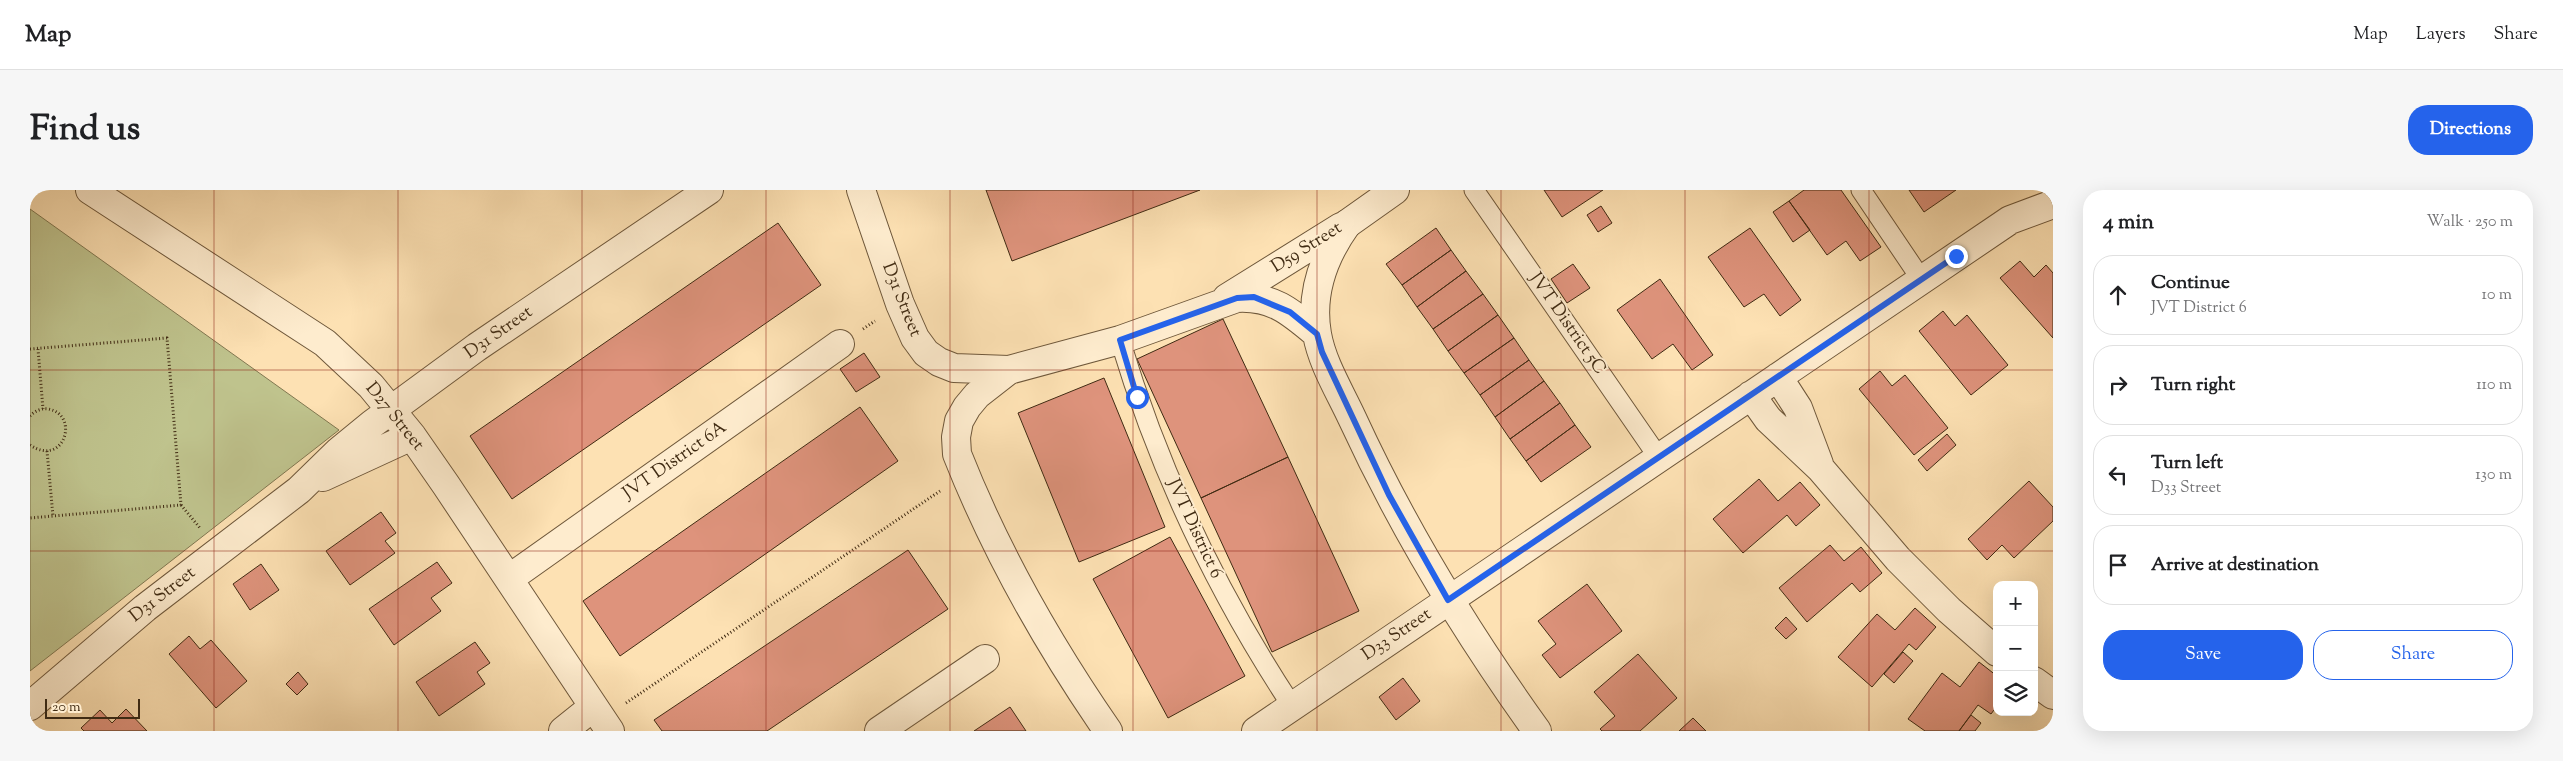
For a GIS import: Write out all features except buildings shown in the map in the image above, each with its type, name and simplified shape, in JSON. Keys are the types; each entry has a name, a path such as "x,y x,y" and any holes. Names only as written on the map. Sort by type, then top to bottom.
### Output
{"street":[{"name":"D27 Street","path":"90,190 325,343 354,369 392,410 412,436 510,578 602,719"},
{"name":"D31 Street","path":"30,706 145,608 299,490 339,451 392,410 477,347 709,190"},
{"name":"D31 Street","path":"861,190 900,304 914,338 926,353 939,362 954,368 1009,370"},
{"name":"D59 Street","path":"1217,304 1347,224 1395,190"},
{"name":"D33 Street","path":"1256,731 2010,220 2038,190"},
{"name":"D33 Street","path":"2010,220 2053,204"},
{"path":"1347,224 1326,257 1320,276 1317,295 1317,334 1322,352 1374,464 1448,600 1495,672 1537,731"},
{"path":"1108,731 1036,620 1007,565 965,474 957,454 956,437 959,421 966,407 977,395 1009,370 1120,340 1237,298 1254,297 1290,312 1317,334"},
{"name":"JVT District 6A","path":"510,578 840,344"},
{"path":"1778,377 1798,408 1820,468"},
{"path":"1751,395 1768,419 1820,468 1898,559 1949,610 1993,648"},
{"name":"D31 Street","path":"299,490 412,436"},
{"path":"879,731 985,660"},
{"path":"2038,684 2053,695"},
{"path":"563,731 602,719"}],"lane":[{"name":"JVT District 5C","path":"1474,190 1659,458"},
{"path":"1861,190 1921,280"},
{"name":"JVT District 6","path":"1120,340 1137,397 1191,525 1254,649 1292,706"}],"path":[{"path":"840,344 900,304"},
{"path":"30,349 167,338 181,505 30,518"},
{"path":"38,349 43,408"},
{"path":"30,416 43,408 52,410 60,415 65,423 66,433 63,442 56,448 47,451 38,450 30,445"},
{"path":"47,451 53,516"},
{"path":"602,719 965,474"}],"green space":[{"path":"30,209 339,430 30,671"}],"route":[{"path":"1137,397 1120,340 1237,298 1254,297 1273,303 1290,312 1317,334 1322,352 1389,495 1417,548 1448,600 1956,256"}]}
